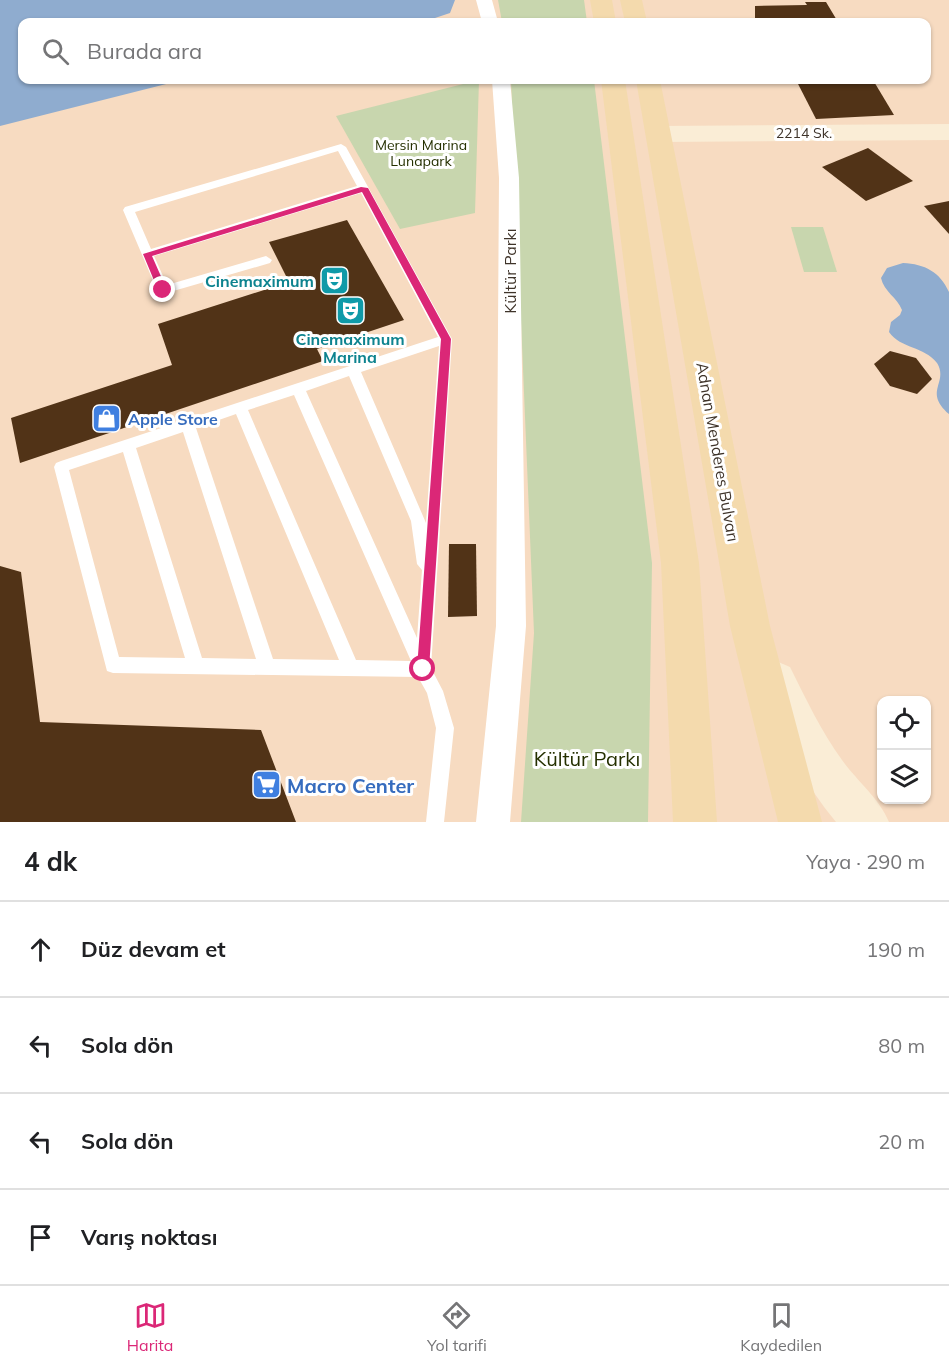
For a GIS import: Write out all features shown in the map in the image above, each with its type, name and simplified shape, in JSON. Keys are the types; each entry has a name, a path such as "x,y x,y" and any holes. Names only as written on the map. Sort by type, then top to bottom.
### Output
{"main road":[{"path":"601,0 604,18"},
{"path":"632,0 635,18"},
{"path":"614,84 680,563 695,822"},
{"name":"Adnan Menderes Bulvarı","path":"649,84 750,626 800,822"}],"street":[{"path":"484,0 489,18"},
{"name":"Kültür Parkı","path":"493,822 511,626 509,178 501,84"},
{"name":"2214 Sk.","path":"659,134 949,132"},
{"path":"750,626 804,740 852,809 867,822"}],"lane":[{"path":"266,260 163,290 129,210 341,147 446,339 423,669"},
{"path":"148,254 364,188"},
{"path":"423,669 113,665 61,467 446,339"},
{"path":"353,370 418,521 428,590"},
{"path":"298,388 423,669 435,691 445,728 435,822"},
{"path":"240,408 351,668"},
{"path":"188,425 267,667"},
{"path":"128,445 196,666"}],"green space":[{"path":"498,0 584,0 586,18 501,18"},
{"name":"Mersin Marina Lunapark","path":"463,84 479,84 475,213 400,229 336,116"},
{"name":"Kültür Parkı","path":"511,84 594,84 652,563 648,822 521,822 534,633"},
{"path":"791,227 823,227 837,272 804,272"}],"water":[{"path":"0,0 455,0 450,13 435,18 18,18 18,84 166,84 0,126"},
{"path":"903,263 931,270 941,279 949,292 949,414 938,399 940,370 937,363 926,353 900,342 889,332 891,322 900,315 902,310 881,278 887,268"}],"building":[{"path":"805,2 826,2 836,18 755,18 755,6 807,5"},
{"path":"798,84 875,84 894,115 816,119"},
{"path":"868,148 913,181 866,201 822,167"},
{"path":"949,201 949,234 924,206"},
{"path":"347,220 404,320 317,349 323,361 20,463 11,418 172,365 158,324 289,282 269,242"},
{"path":"890,351 916,358 932,379 917,394 890,386 874,364"},
{"path":"449,544 476,544 477,616 448,617"},
{"path":"0,566 21,572 40,722 261,730 296,822 0,822"}],"place":[{"name":"Cinemaximum","path":"335,281"},
{"name":"Cinemaximum Marina","path":"350,311"},
{"name":"Apple Store","path":"107,419"},
{"name":"Macro Center","path":"266,785"}],"route":[{"path":"163,290 148,254 364,188 446,339 423,669"}]}
